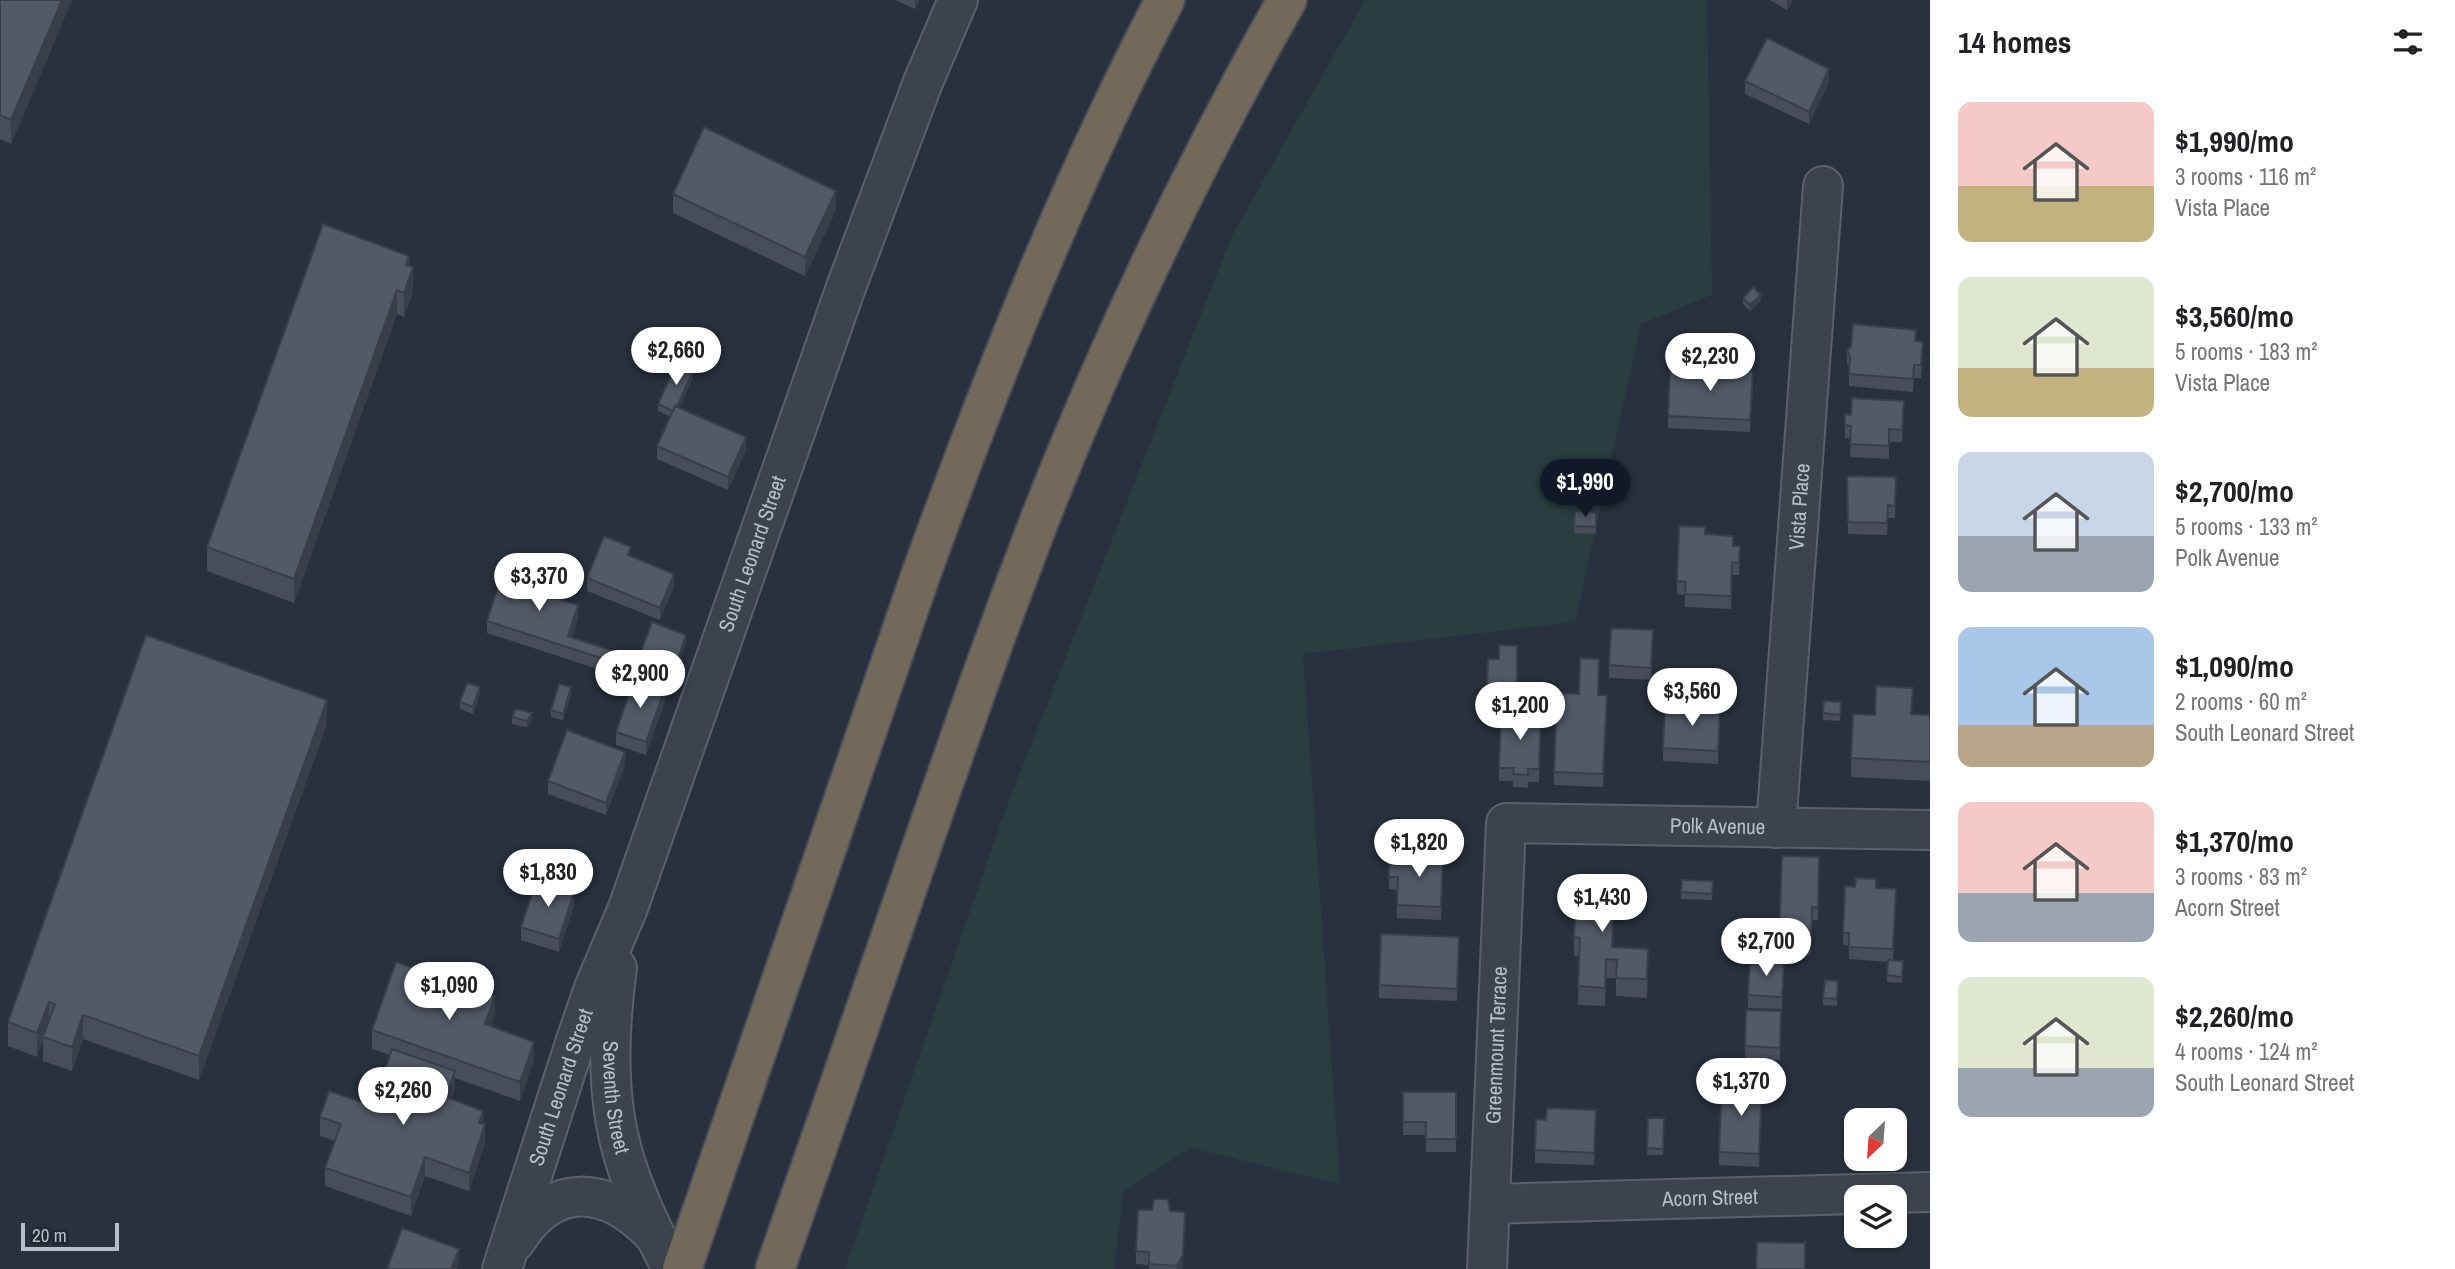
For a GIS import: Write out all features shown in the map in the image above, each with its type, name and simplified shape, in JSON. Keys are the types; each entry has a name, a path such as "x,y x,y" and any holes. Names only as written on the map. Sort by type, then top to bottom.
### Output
{"highway":[{"path":"682,1269 921,574 962,463 1051,242 1165,0"},
{"path":"775,1269 967,715 1051,493 1135,298 1190,182 1287,0"}],"street":[{"name":"South Leonard Street","path":"505,1261 594,988 628,908 845,290 923,82 958,0"},
{"name":"Vista Place","path":"1776,828 1823,186"},
{"name":"Polk Avenue","path":"1506,823 1930,830"},
{"name":"Greenmount Terrace","path":"1488,1269 1506,823"},
{"name":"Seventh Street","path":"628,908 616,978 610,1046 611,1090 615,1121 624,1153 664,1253"},
{"name":"Acorn Street","path":"1490,1204 1930,1192"},
{"name":"Seventh Street","path":"505,1261 533,1217 551,1204 573,1196 594,1197 616,1204 636,1217 664,1253"}],"shaded area":[{"path":"1365,0 1707,0 1712,295 1641,324 1575,622 1303,654 1340,1184 1190,1148 1123,1192 1114,1269 845,1269 1005,811 1232,236"}],"building":[{"path":"0,0 62,0 11,120 0,115"},
{"path":"1767,38 1829,69 1809,112 1745,81"},
{"path":"704,127 836,191 805,257 673,194"},
{"path":"323,224 409,256 406,265 413,267 404,293 397,290 294,579 207,547"},
{"path":"1753,287 1761,295 1750,305 1743,298"},
{"path":"1853,324 1916,330 1915,341 1923,342 1921,365 1914,365 1913,379 1849,374 1850,356 1847,350 1851,346"},
{"path":"677,363 693,371 673,411 658,404"},
{"path":"1670,367 1753,371 1750,420 1668,416"},
{"path":"1852,398 1904,401 1902,430 1889,429 1889,446 1850,444 1851,426 1845,425 1845,414 1851,415"},
{"path":"675,406 746,437 728,477 657,446"},
{"path":"1847,476 1896,477 1895,506 1888,505 1887,523 1848,522"},
{"path":"1575,511 1596,512 1596,527 1574,526"},
{"path":"1679,526 1705,527 1705,534 1733,536 1733,546 1740,546 1739,563 1732,562 1731,596 1685,594 1686,582 1677,581"},
{"path":"604,536 631,547 628,555 674,574 660,608 587,578"},
{"path":"504,569 562,588 559,599 578,605 568,636 616,652 613,662 487,621"},
{"path":"652,622 686,635 676,665 641,652"},
{"path":"1611,628 1653,630 1651,668 1609,665"},
{"path":"146,635 327,700 199,1056 83,1015 72,1047 43,1037 55,1004 49,1002 37,1033 8,1022"},
{"path":"1499,645 1517,646 1517,690 1487,690 1488,659 1499,659"},
{"path":"1580,658 1599,659 1598,695 1607,695 1603,774 1554,772 1557,693 1579,694"},
{"path":"635,677 665,688 646,742 616,732"},
{"path":"467,683 480,687 473,707 460,702"},
{"path":"559,684 571,687 563,714 551,710"},
{"path":"1876,686 1913,688 1911,714 1930,715 1930,762 1851,758 1853,714 1875,715"},
{"path":"1824,701 1841,702 1840,715 1823,713"},
{"path":"1665,705 1720,708 1718,751 1663,748"},
{"path":"516,709 532,713 527,721 512,717"},
{"path":"1501,713 1541,715 1539,769 1528,769 1528,775 1513,774 1514,768 1499,768"},
{"path":"567,730 625,752 606,803 548,781"},
{"path":"1399,852 1443,854 1441,907 1397,905 1398,877 1389,877 1389,864 1399,865"},
{"path":"1782,856 1819,857 1818,908 1812,907 1811,942 1779,941"},
{"path":"1577,874 1615,876 1612,947 1648,949 1647,979 1616,978 1617,960 1606,959 1605,988 1578,986 1580,938 1574,937"},
{"path":"1856,878 1876,879 1876,888 1896,889 1893,949 1849,947 1849,933 1843,933 1845,886 1855,887"},
{"path":"537,879 574,892 559,939 521,927"},
{"path":"1682,880 1713,881 1712,894 1681,892"},
{"path":"1381,934 1459,937 1457,989 1379,985"},
{"path":"1750,958 1784,960 1782,997 1748,995"},
{"path":"1888,960 1903,961 1902,977 1887,975"},
{"path":"396,962 495,996 485,1024 534,1042 520,1082 372,1030"},
{"path":"1825,980 1838,981 1837,999 1823,998"},
{"path":"1746,1010 1781,1011 1780,1048 1745,1046"},
{"path":"392,1049 455,1071 446,1097 483,1111 479,1123 485,1124 469,1173 425,1157 411,1197 325,1168 341,1124 320,1117 329,1091 373,1106"},
{"path":"1722,1082 1762,1084 1759,1154 1719,1152"},
{"path":"1403,1092 1456,1092 1456,1139 1426,1139 1426,1122 1403,1122"},
{"path":"1547,1108 1596,1110 1594,1153 1535,1150 1536,1119 1546,1120"},
{"path":"1648,1118 1664,1118 1663,1149 1647,1148"},
{"path":"1154,1199 1168,1199 1170,1211 1185,1212 1183,1255 1177,1266 1149,1264 1149,1252 1136,1251 1138,1210 1152,1210"},
{"path":"402,1228 459,1249 451,1269 387,1269"},
{"path":"1757,1242 1805,1243 1805,1269 1756,1269"}]}
